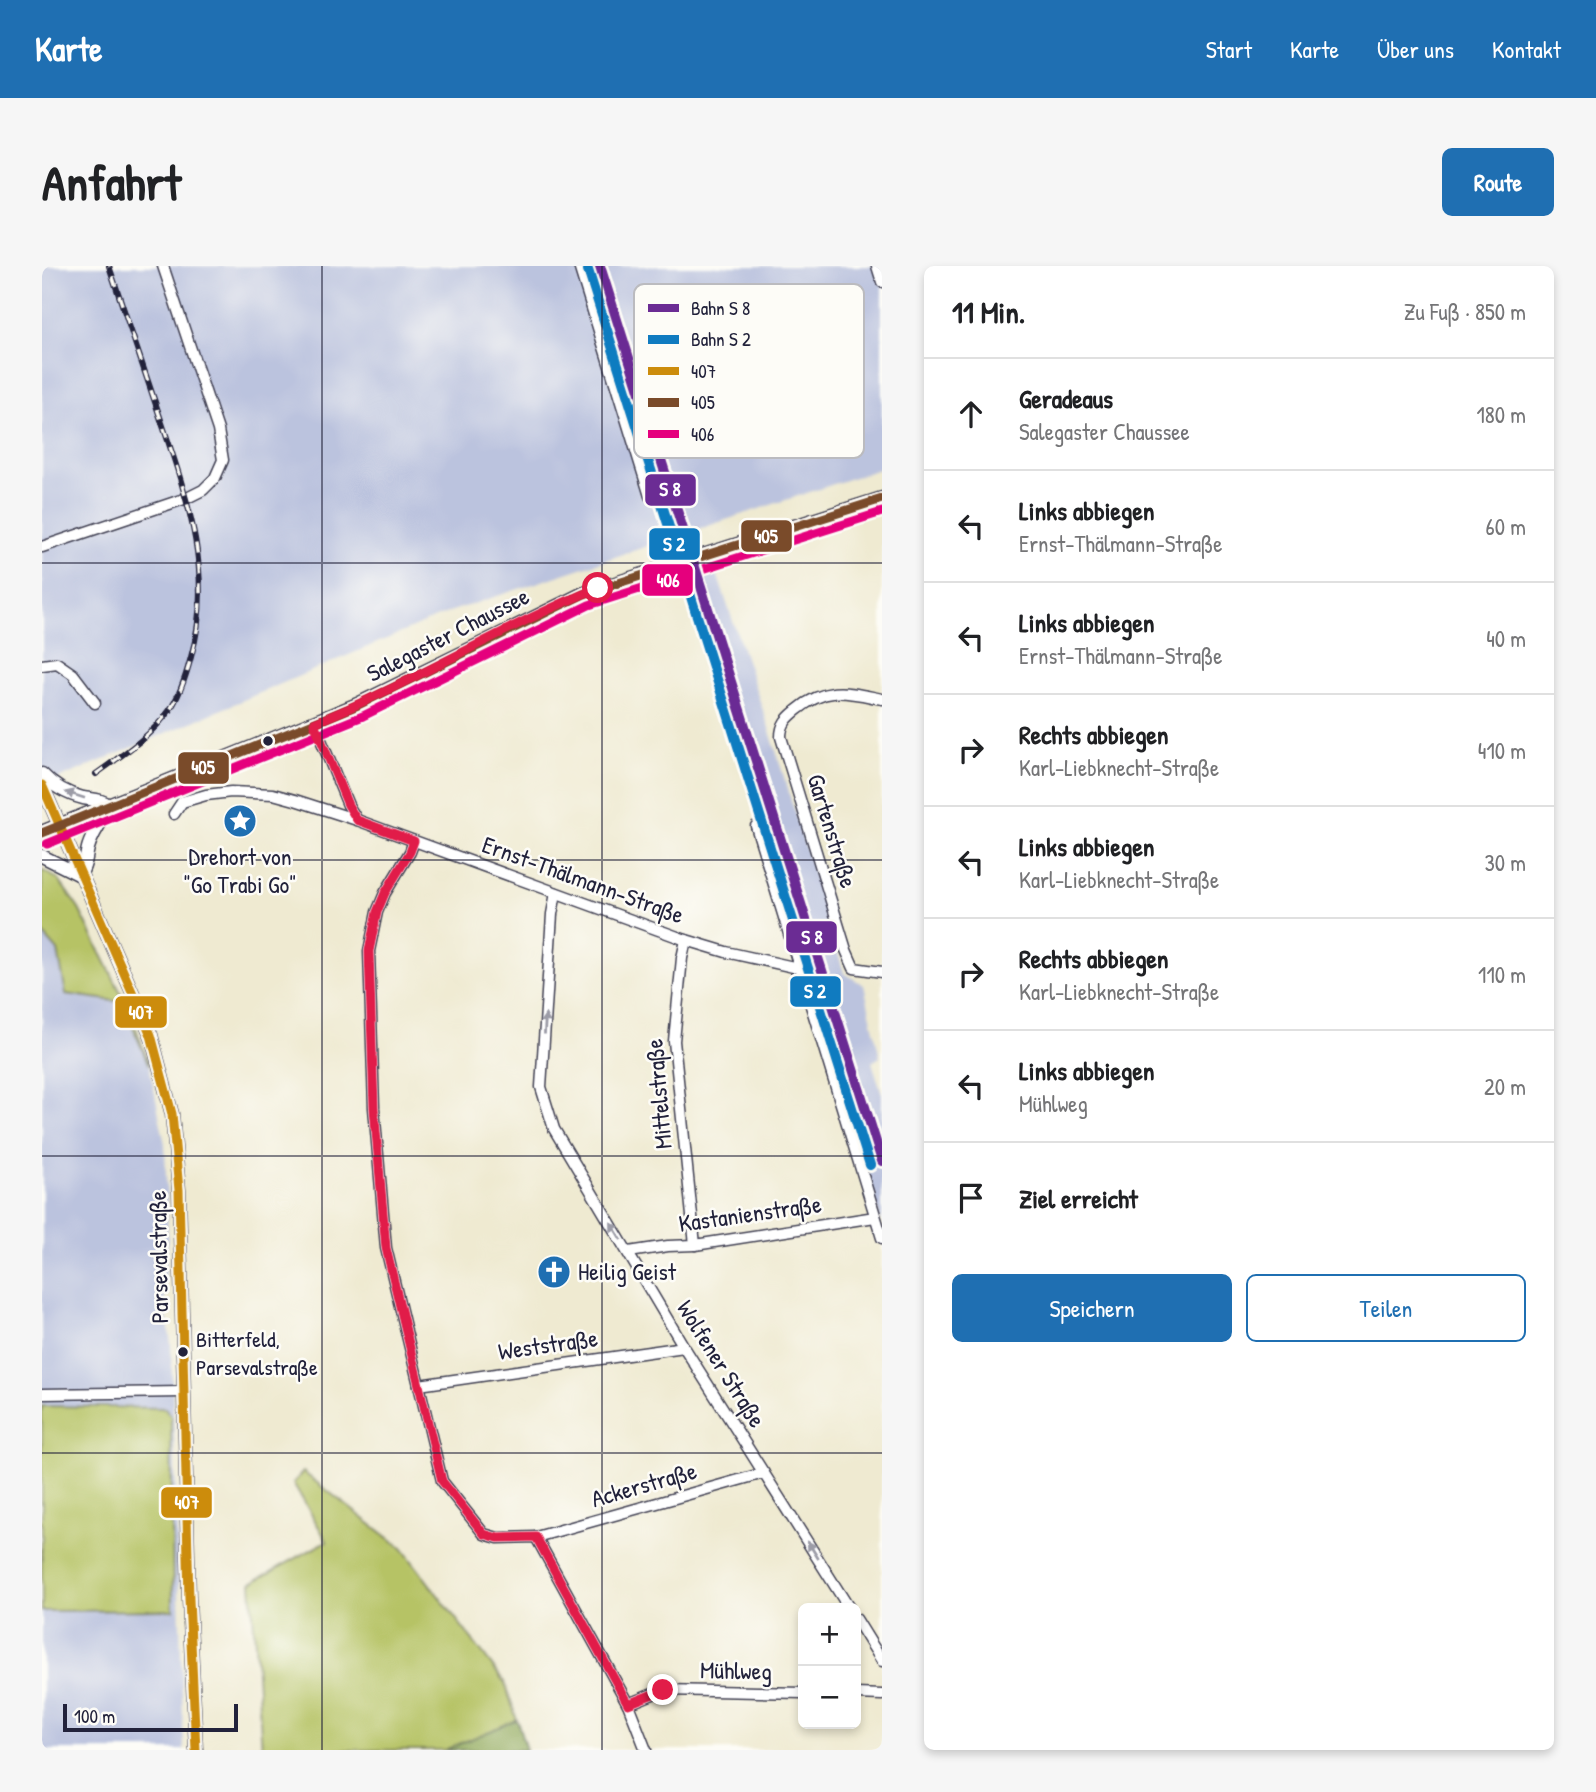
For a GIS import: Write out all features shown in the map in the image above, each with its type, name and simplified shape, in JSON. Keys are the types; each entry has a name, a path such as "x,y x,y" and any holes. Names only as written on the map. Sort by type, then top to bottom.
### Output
{"main road":[{"name":"Salegaster Chaussee","path":"42,833 376,697 584,594 882,499"}],"street":[{"path":"42,547 203,491 215,478 223,460 218,430 163,266"},
{"path":"579,266 634,444"},
{"path":"877,266 882,282"},
{"path":"638,458 650,496"},
{"path":"42,665 57,663 74,674 95,703"},
{"name":"Gartenstraße","path":"882,699 833,691 812,699 787,719 781,728 781,737 846,950 854,968 882,972"},
{"path":"314,723 348,805 357,820"},
{"path":"42,774 66,792 86,798 99,798 111,806 90,842 87,849 88,862 80,875 42,856"},
{"name":"Parsevalstraße","path":"42,785 151,1035 169,1098 178,1164 196,1750"},
{"name":"Ernst-Thälmann-Straße","path":"174,814 182,802 206,795 251,792 273,794 357,820 686,940 798,968"},
{"path":"756,826 882,1238"},
{"name":"Ackerstraße","path":"414,841 410,852 393,876 377,912 372,932 368,967 374,1108 386,1248 442,1481 484,1534 498,1538 536,1537 764,1473"},
{"name":"Wolfener Straße","path":"556,893 552,914 541,1087 554,1129 684,1347 846,1603"},
{"name":"Mittelstraße","path":"686,940 674,1041 695,1245"},
{"name":"Kastanienstraße","path":"629,1252 695,1245 875,1217"},
{"name":"Weststraße","path":"419,1385 684,1347"},
{"path":"42,1394 183,1392"},
{"path":"536,1537 628,1704 646,1750"},
{"path":"861,1627 882,1661"},
{"name":"Mühlweg","path":"628,1704 663,1690 798,1693"},
{"path":"861,1695 882,1695"}],"shaded area":[{"path":"42,266 882,266 882,468 452,611 42,786"},
{"path":"716,571 769,728 844,973 864,985 880,1057 872,1062 882,1094 882,1225 687,580"},
{"path":"42,933 58,951 66,993 122,1001 149,1065 165,1144 168,1243 164,1293 171,1345 184,1750 42,1750"}],"green space":[{"path":"42,870 58,879 79,909 131,1013 149,1065 122,1002 66,994 58,951 42,933"},
{"path":"42,1406 165,1408 171,1416 173,1610 42,1611"},
{"path":"303,1472 402,1548 505,1683 517,1720 445,1750 262,1750 251,1583 327,1541 293,1483"},
{"path":"516,1720 526,1750 445,1750"}],"railway":[{"path":"96,774 144,738 173,705 191,657 198,625 200,593 194,531 186,500 109,266"}],"transit line":[{"path":"600,266 634,374"},
{"path":"588,270 634,416"},
{"path":"647,458 870,1165"},
{"path":"660,458 882,1161"},
{"name":"405","path":"42,833 358,705 584,594 882,499"},
{"name":"406","path":"47,844 363,716 589,605 882,512"},
{"name":"407","path":"42,785 151,1035 172,1114 179,1190 189,1599 196,1750"}],"place":[{"name":"Drehort von \"Go Trabi Go\"","path":"240,821"},
{"name":"Heilig Geist","path":"554,1272"},
{"name":"Bitterfeld, Parsevalstraße","path":"183,1352"}],"route":[{"path":"598,588 528,620 376,697 314,723 348,805 357,820 414,841 410,852 393,876 377,912 369,951 369,1010 378,1170 386,1248 442,1481 484,1534 498,1538 536,1537 628,1704 663,1690"}]}
